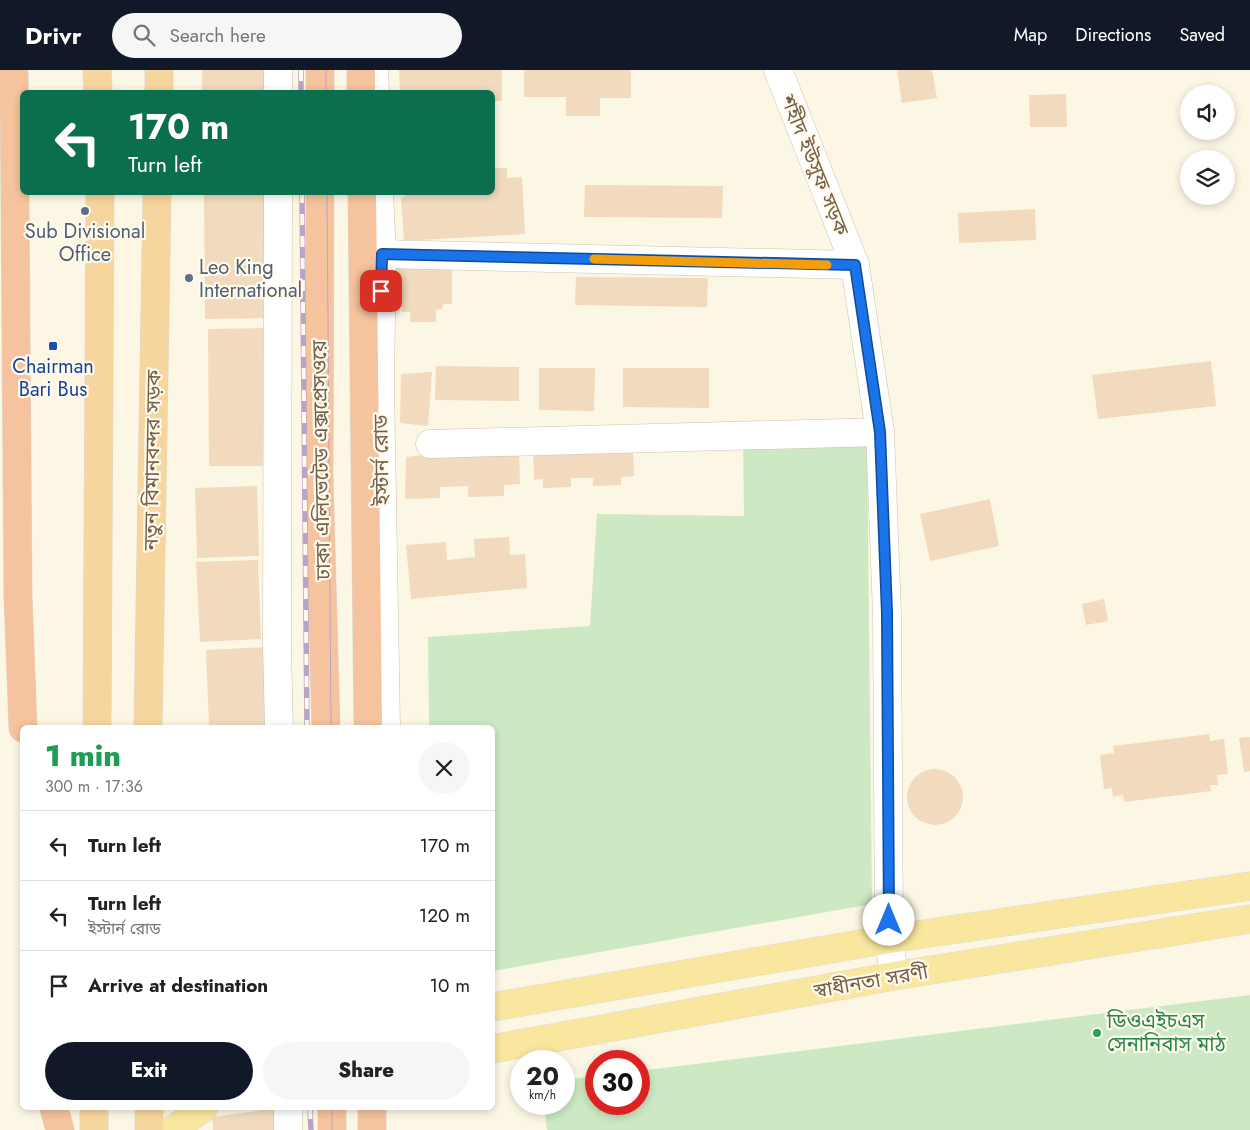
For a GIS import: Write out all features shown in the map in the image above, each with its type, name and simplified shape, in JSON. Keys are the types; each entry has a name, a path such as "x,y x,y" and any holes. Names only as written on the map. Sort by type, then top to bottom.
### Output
{"highway":[{"path":"14,70 18,596 24,725"},
{"path":"97,70 98,90"},
{"path":"158,90 159,70"},
{"path":"320,70 320,90"},
{"path":"361,70 361,90"},
{"path":"97,725 100,195"},
{"name":"নতুন বিমানবন্দর সড়ক","path":"148,725 157,195"},
{"name":"ঢাকা এলিভেটেড এক্সপ্রেসওয়ে","path":"320,195 319,474 326,725"},
{"path":"362,195 368,725"},
{"path":"55,1110 60,1130"},
{"path":"94,1110 94,1130"},
{"path":"148,1110 149,1130"},
{"path":"332,1110 332,1130"},
{"path":"372,1110 372,1130"}],"main road":[{"name":"স্বাধীনতা সরণী","path":"495,1006 889,940 1250,886"},
{"name":"স্বাধীনতা সরণী","path":"495,1048 894,976 1250,919"},
{"path":"173,1130 200,1110"}],"street":[{"path":"278,70 278,90"},
{"path":"374,70 375,90"},
{"name":"শহীদ ইউসুফ সড়ক","path":"778,70 855,265 880,432 887,613 889,940 894,976"},
{"path":"278,195 277,646 280,725"},
{"name":"ইস্টার্ন রোড","path":"379,195 382,254 380,384 386,725"},
{"path":"382,254 855,265"},
{"path":"430,444 880,432"},
{"path":"288,1110 288,1130"},
{"path":"379,1110 380,1130"}],"green space":[{"path":"867,435 872,904 495,971 495,725 429,725 428,637 590,626 597,514 744,516 743,439"},
{"name":"ডিওএইচএস সেনানিবাস মাঠ","path":"1250,995 1250,1130 547,1130 545,1115 575,1115 575,1079 585,1077 585,1115 650,1115 650,1070"}],"building":[{"path":"202,70 264,70 264,90 202,90"},
{"path":"399,70 502,70 502,101 495,101 495,90 400,90"},
{"path":"524,70 631,70 631,98 600,98 600,116 566,116 566,97 524,97"},
{"path":"897,70 932,70 937,98 902,103"},
{"path":"1066,94 1067,127 1030,127 1029,95"},
{"path":"495,168 507,168 507,178 522,177 525,234 404,241 401,198 406,195 495,195"},
{"path":"585,185 723,186 722,218 584,217"},
{"path":"204,195 271,195 272,318 205,319"},
{"path":"1035,209 1036,240 959,243 958,213"},
{"path":"392,265 452,265 452,304 443,304 442,309 436,310 436,322 410,322 410,312 402,312 402,307 391,307"},
{"path":"576,277 708,278 707,307 575,305"},
{"path":"271,328 272,466 209,466 208,329"},
{"path":"1211,361 1216,406 1098,419 1092,375"},
{"path":"436,366 519,367 519,401 435,400"},
{"path":"539,368 595,368 594,411 539,410"},
{"path":"623,368 709,368 709,408 623,407"},
{"path":"432,372 428,426 400,423 401,374"},
{"path":"519,445 520,484 504,485 504,496 468,497 468,486 440,487 440,498 405,499 406,457"},
{"path":"633,446 634,476 621,477 621,485 593,486 593,478 571,478 571,487 543,488 543,479 534,480 533,449"},
{"path":"257,486 259,556 197,558 195,488"},
{"path":"990,499 999,546 930,561 920,514"},
{"path":"509,537 510,555 525,554 527,588 411,599 406,545 446,542 447,560 475,557 474,539"},
{"path":"258,560 261,639 200,642 196,562"},
{"path":"1104,599 1108,621 1086,625 1082,604"},
{"path":"268,647 271,725 209,725 206,650"},
{"path":"1209,734 1210,741 1224,739 1228,774 1217,775 1218,785 1210,785 1211,791 1124,802 1123,795 1113,797 1112,788 1104,789 1100,755 1114,753 1113,746"},
{"path":"1250,737 1250,771 1244,772 1239,738"},
{"path":"929,769 941,769 955,777 963,791 961,808 955,817 941,825 929,825 919,820 912,813 907,803 907,791 912,781 919,774"},
{"path":"264,1110 279,1110 274,1130 213,1130 212,1117"}],"tram line":[{"path":"326,70 326,90"},
{"path":"327,195 331,725"},
{"path":"332,1110 332,1130"}],"railway":[{"path":"301,70 301,90"},
{"path":"302,195 307,725"},
{"path":"310,1110 311,1130"}],"slow traffic":[{"path":"594,259 827,265"}],"place":[{"name":"Sub Divisional Office","path":"85,211"},
{"name":"Leo King International","path":"189,278"},
{"name":"Chairman Bari Bus","path":"53,346"},
{"name":"ডিওএইচএস সেনানিবাস মাঠ","path":"1097,1033"}],"route":[{"path":"381,291 382,254 855,265 880,432 887,613 889,920"}]}
